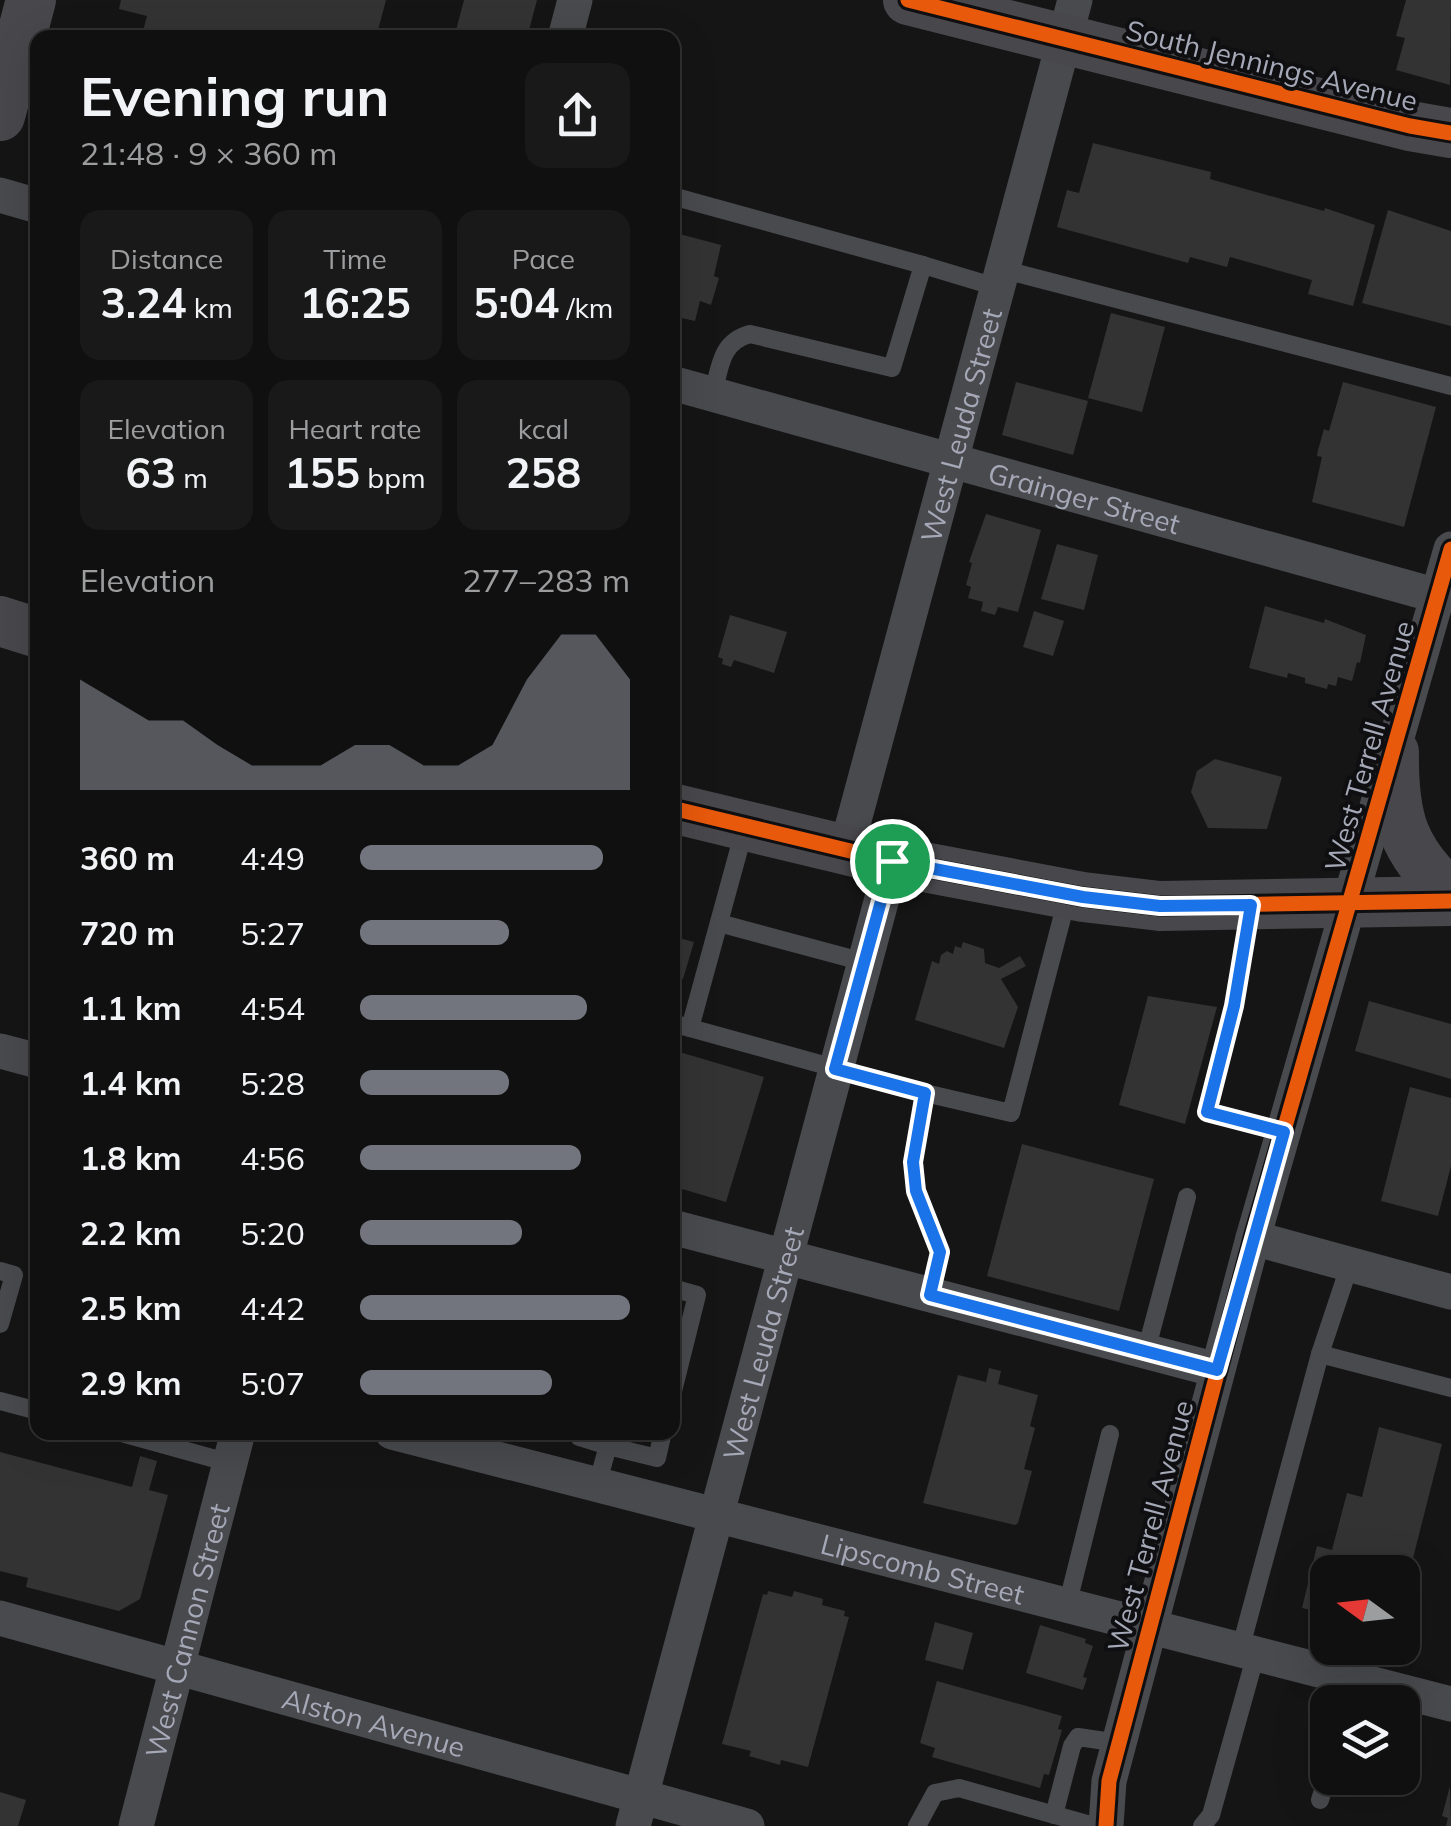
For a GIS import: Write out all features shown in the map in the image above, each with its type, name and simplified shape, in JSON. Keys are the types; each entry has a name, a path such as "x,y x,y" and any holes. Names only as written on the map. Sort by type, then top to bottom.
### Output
{"main road":[{"path":"0,116 31,0"},
{"name":"South Jennings Avenue","path":"908,0 1069,20 1410,126 1451,133"},
{"path":"0,622 30,630"},
{"path":"1394,752 1393,796 1404,837 1427,873 1451,898"},
{"path":"680,810 869,856 1068,894 1160,906 1451,898"}],"street":[{"path":"567,30 575,0"},
{"name":"West Leuda Street","path":"637,1811 864,962 869,856 950,460 1069,20"},
{"path":"0,196 30,204"},
{"name":"Grainger Street","path":"680,385 1438,596"},
{"name":"West Terrell Avenue","path":"1106,1826 1110,1780 1148,1626 1252,1238 1451,549"},
{"path":"0,1051 30,1058"},
{"path":"680,1230 1217,1370"},
{"path":"1252,1238 1451,1292"},
{"name":"Lipscomb Street","path":"423,1440 1248,1652 1337,1685"},
{"name":"West Cannon Street","path":"136,1826 234,1448"},
{"name":"Alston Avenue","path":"0,1618 178,1667 637,1811 747,1826"},
{"name":"Lipscomb Street","path":"1420,1700 1451,1704"}],"lane":[{"path":"680,198 923,266 999,278 1451,386"},
{"path":"712,394 725,348 750,334 892,368 923,266"},
{"path":"745,826 719,923 681,1026 1011,1113 1068,894"},
{"path":"1251,905 1234,1006 1207,1112 1284,1132"},
{"path":"719,923 864,962"},
{"path":"925,1093 913,1162 916,1191 940,1252 930,1295"},
{"path":"1146,1352 1187,1197"},
{"path":"1202,1826 1210,1816 1320,1354 1350,1264"},
{"path":"0,1271 14,1275 0,1324"},
{"path":"680,1290 697,1295 680,1363"},
{"path":"1320,1354 1451,1388"},
{"path":"0,1400 30,1408"},
{"path":"1067,1606 1110,1434"},
{"path":"173,1440 234,1448"},
{"path":"589,1440 657,1458 661,1440"},
{"path":"597,1485 608,1446"},
{"path":"1054,1815 1072,1746 1078,1737 1119,1743"},
{"path":"917,1826 935,1793 959,1788 1094,1826"},
{"path":"1320,1800 1322,1795"}],"building":[{"path":"121,0 386,0 378,30 143,30 147,16 119,9"},
{"path":"464,0 537,0 529,30 456,30"},
{"path":"1406,0 1451,0 1450,85 1396,70 1405,38 1396,36"},
{"path":"1093,143 1211,172 1210,179 1375,225 1353,306 1308,294 1312,280 1230,257 1227,267 1190,257 1188,263 1057,227 1067,190 1079,193"},
{"path":"1388,210 1451,231 1451,326 1362,303"},
{"path":"680,234 721,245 714,276 719,278 711,305 700,301 695,321 680,318"},
{"path":"1111,313 1165,327 1142,412 1088,398"},
{"path":"1016,382 1088,401 1073,455 1002,435"},
{"path":"1343,382 1436,407 1404,527 1312,502 1322,457 1317,456 1318,450 1324,429 1329,431"},
{"path":"986,514 1041,530 1018,612 998,607 995,615 981,611 983,602 968,598 971,587 966,585 972,563 969,562"},
{"path":"1057,544 1098,555 1084,610 1041,599"},
{"path":"1265,606 1324,623 1325,619 1366,635 1352,681 1338,677 1336,686 1328,684 1327,689 1288,673 1287,678 1249,668"},
{"path":"1034,611 1064,621 1053,656 1023,647"},
{"path":"730,615 787,632 774,673 734,660 731,667 722,664 723,659 718,657"},
{"path":"1215,759 1282,777 1267,829 1208,828 1191,792 1197,771"},
{"path":"680,938 694,942 683,979 680,978"},
{"path":"963,942 984,949 985,963 999,968 1020,956 1026,966 1001,979 1018,1007 1004,1048 915,1020 932,961 939,964 941,955 947,951 953,954 955,946 961,948"},
{"path":"1148,996 1217,1007 1185,1124 1119,1105"},
{"path":"1369,1001 1451,1024 1451,1079 1355,1051"},
{"path":"680,1052 764,1077 726,1202 680,1188"},
{"path":"1410,1087 1451,1098 1451,1166 1438,1216 1381,1201"},
{"path":"1022,1144 1154,1179 1119,1311 987,1276"},
{"path":"989,1368 1001,1371 998,1384 1038,1395 1030,1426 1035,1428 1024,1469 1032,1471 1015,1525 923,1503 958,1375 986,1382"},
{"path":"1379,1427 1442,1444 1414,1555 1315,1555 1317,1546 1332,1550 1347,1493 1362,1497"},
{"path":"0,1452 132,1487 140,1456 157,1461 149,1490 168,1495 140,1599 119,1611 26,1587 28,1578 0,1571"},
{"path":"1310,1575 1310,1610 1302,1608"},
{"path":"768,1591 792,1597 794,1591 823,1599 822,1605 845,1611 844,1616 849,1617 808,1767 781,1760 780,1765 749,1756 751,1751 722,1744 763,1594"},
{"path":"935,1622 973,1633 963,1670 925,1660"},
{"path":"1040,1625 1086,1639 1085,1643 1093,1646 1083,1690 1026,1673"},
{"path":"937,1681 1062,1716 1058,1729 1062,1730 1049,1775 1044,1774 1040,1788 932,1757 935,1748 920,1743"},
{"path":"1450,1786 1451,1826 1446,1826 1448,1818 1442,1816"},
{"path":"0,1792 26,1800 18,1826 0,1826"}],"cycle path":[{"path":"908,0 1451,133"},
{"path":"1106,1826 1109,1781 1253,1238 1451,549"},
{"path":"680,810 892,861 1083,897 1160,906 1451,901"}],"route":[{"path":"892,861 1083,897 1160,906 1251,905 1234,1006 1207,1112 1284,1132 1217,1370 930,1295 940,1252 916,1191 913,1162 925,1093 835,1069 892,861"}]}
